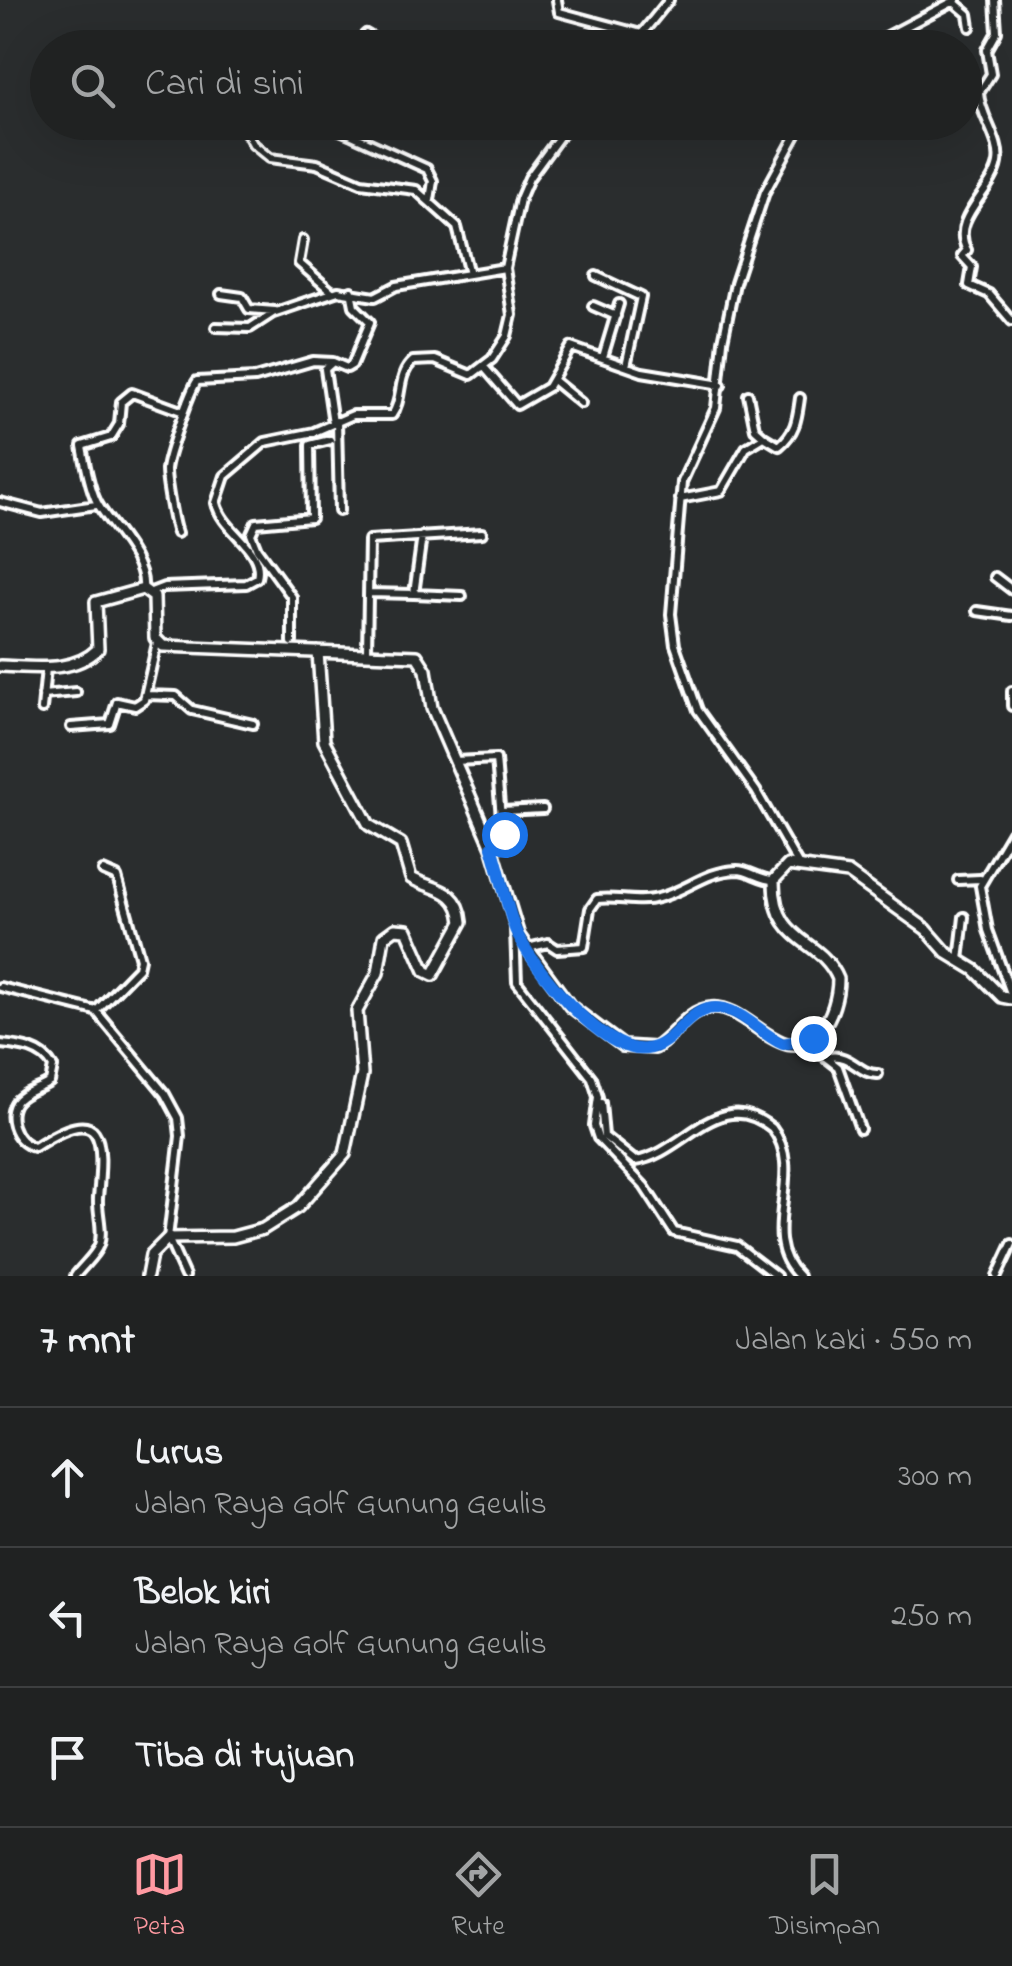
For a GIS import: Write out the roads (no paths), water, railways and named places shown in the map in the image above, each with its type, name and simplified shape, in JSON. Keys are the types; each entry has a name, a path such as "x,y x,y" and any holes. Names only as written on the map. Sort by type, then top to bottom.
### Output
{"main road":[{"path":"0,666 66,666 96,653 96,602 146,591 157,643 174,648 405,653 421,660 432,708 492,847 515,928 566,1002 630,1048 655,1048 691,1015 714,1008 733,1012 783,1044 806,1042 828,1022 838,979 783,921 775,904 774,880 785,866 798,864 845,871 926,928 1002,997 1012,997"},
{"path":"147,1276 151,1254 168,1238 252,1233 288,1214 308,1196 351,1140 362,1074 357,1011 374,984 384,938 395,929 407,930 425,971 433,975 462,922 461,913 438,885 411,878 401,844 373,830 354,802 322,736 318,652"}],"street":[{"path":"557,0 564,16 590,18 628,30"},
{"path":"644,30 669,0"},
{"path":"982,87 991,74 987,50 997,32 995,0"},
{"path":"899,30 955,1 968,14 970,27"},
{"path":"982,107 998,162 985,192 969,212 963,234 967,250 962,256 972,267 969,284 989,294 1012,321"},
{"path":"251,140 270,158 317,164 361,183 408,186 457,227 469,274"},
{"path":"364,140 422,164 432,178 430,201"},
{"path":"181,411 132,393 122,402 118,424 110,437 83,444 96,505 135,560 146,591 246,584 257,578 259,566 218,512 220,485 238,462 265,442 314,432 353,415 392,416 399,403 404,370 412,361 435,360 471,376 484,367 505,340 511,322 505,268 524,188 557,140"},
{"path":"793,140 768,184 750,232 722,341 721,385 712,419 682,482 671,614 675,645 698,710 756,791 798,864"},
{"path":"303,240 299,263 332,292"},
{"path":"216,327 250,328 275,312 332,292 350,290 375,297 396,286 505,268"},
{"path":"596,276 641,298 626,366"},
{"path":"177,533 166,469 180,431 181,411 197,381 255,378 316,360 348,368 370,324 369,316 354,306 350,290"},
{"path":"221,294 242,297 249,309 275,312"},
{"path":"603,357 619,304"},
{"path":"593,306 616,316"},
{"path":"484,367 518,406 553,380 571,348 626,366 721,385"},
{"path":"333,362 325,372 336,421 339,512"},
{"path":"553,380 581,403"},
{"path":"748,395 755,428 779,446 792,434 800,398"},
{"path":"680,499 722,492 749,444 764,437"},
{"path":"292,642 292,597 252,540 254,526 312,518 310,445 330,440"},
{"path":"0,502 42,513 96,505"},
{"path":"366,652 369,540 482,534"},
{"path":"414,594 422,536"},
{"path":"259,566 268,562"},
{"path":"995,577 1012,590"},
{"path":"369,593 462,596"},
{"path":"977,611 1012,616"},
{"path":"70,727 110,724 117,702 135,706 146,696 157,643"},
{"path":"42,709 46,668"},
{"path":"43,695 76,692"},
{"path":"1012,692 1012,706"},
{"path":"146,696 176,696 192,710 254,724"},
{"path":"455,761 496,759 504,842 492,847"},
{"path":"502,811 544,809"},
{"path":"1012,832 980,879 984,912 1012,997"},
{"path":"96,1011 138,968 140,959 117,877 103,871"},
{"path":"528,948 548,943 557,949 584,947 590,909 597,900 659,898 691,885 699,877 723,872 745,871 759,879 774,880"},
{"path":"958,880 980,879"},
{"path":"959,962 964,917"},
{"path":"515,928 517,982 580,1058 598,1097 604,1136 635,1162 662,1151 701,1123 720,1115 748,1116 772,1128 782,1148 786,1174 780,1248 799,1276"},
{"path":"0,987 96,1011 124,1048 147,1069 178,1118 180,1136 168,1238 185,1276"},
{"path":"806,1042 840,1072 860,1129"},
{"path":"0,1044 40,1053 54,1070 47,1084 16,1100 12,1127 24,1144 34,1147 74,1126 92,1131 102,1144 100,1242 75,1276"},
{"path":"828,1058 851,1060 867,1074 878,1074"},
{"path":"598,1097 594,1126 598,1138 644,1186 671,1228 689,1238 736,1246 776,1276"},
{"path":"997,1276 1012,1244"}]}
